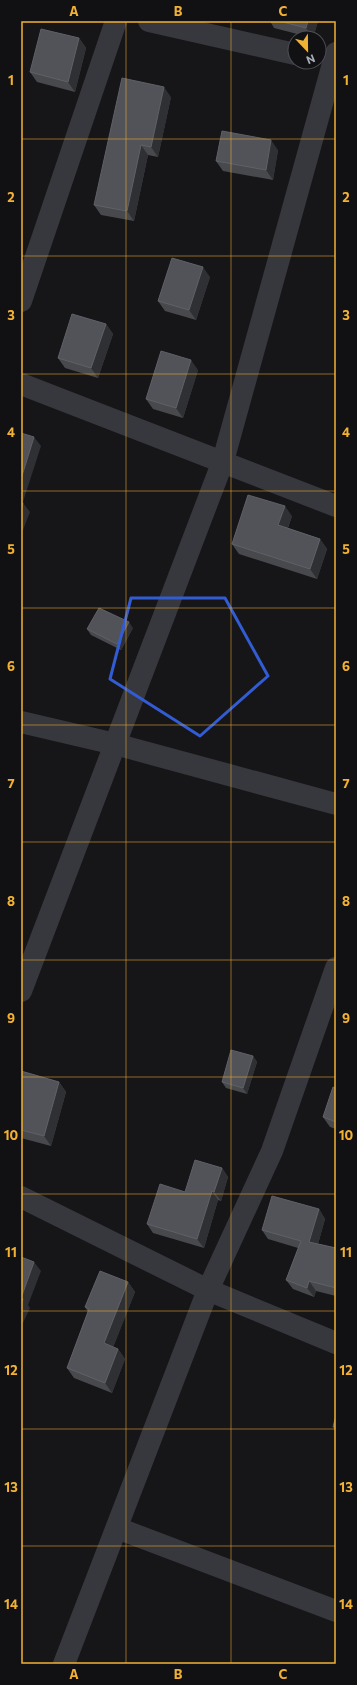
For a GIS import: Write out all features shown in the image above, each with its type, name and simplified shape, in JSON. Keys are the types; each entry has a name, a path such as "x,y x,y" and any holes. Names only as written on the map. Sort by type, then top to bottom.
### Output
{"street":[{"path":"21,301 116,21"},
{"path":"149,21 287,52"},
{"path":"21,991 223,461 329,59"},
{"path":"21,384 336,506"},
{"path":"21,722 115,744 336,804"},
{"path":"64,1664 208,1290 272,1151 336,968"},
{"path":"21,1196 208,1290 336,1343"},
{"path":"117,1528 336,1611"}],"highlighted area":[{"path":"131,598 225,598 268,676 200,736 110,679"}],"building":[{"path":"279,21 308,21 306,28"},
{"path":"41,29 79,38 68,82 30,72"},
{"path":"122,78 164,87 151,147 141,145 127,211 94,205"},
{"path":"222,131 271,140 266,170 216,161"},
{"path":"172,258 203,267 189,310 158,301"},
{"path":"72,314 106,324 91,368 58,358"},
{"path":"161,351 191,360 176,408 146,399"},
{"path":"21,433 34,437 21,479"},
{"path":"248,495 285,506 278,525 320,539 310,569 232,544"},
{"path":"99,608 129,622 117,644 87,629"},
{"path":"231,1050 253,1056 243,1088 222,1082"},
{"path":"21,1071 59,1082 44,1136 21,1130"},
{"path":"333,1087 336,1088 336,1122 323,1117"},
{"path":"195,1160 222,1168 214,1192 212,1191 197,1239 147,1224 160,1184 185,1192"},
{"path":"272,1196 319,1209 309,1242 336,1248 336,1288 309,1281 307,1288 286,1280 301,1241 262,1230"},
{"path":"21,1257 34,1262 21,1298"},
{"path":"100,1271 128,1282 104,1343 118,1349 105,1383 67,1368 89,1309 85,1307"},
{"path":"336,1415 336,1427 333,1427"}]}
